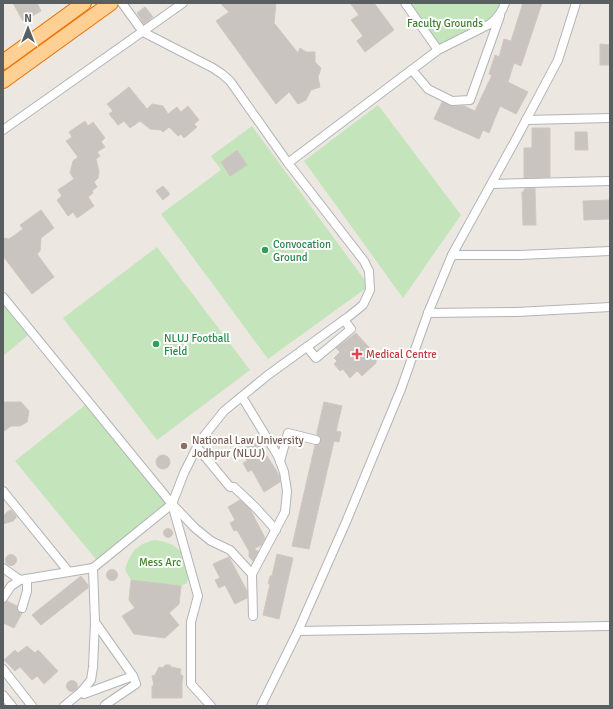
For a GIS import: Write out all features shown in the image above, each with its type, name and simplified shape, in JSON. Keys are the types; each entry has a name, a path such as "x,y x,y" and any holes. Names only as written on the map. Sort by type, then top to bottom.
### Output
{"highway":[{"path":"3,62 84,3"},
{"path":"3,81 111,3"}],"street":[{"path":"3,598 11,586 23,580 68,571 93,568 172,504 184,473 200,441 224,411 268,375 363,305 370,290 369,271 364,262 288,163 230,81 213,68 143,32 122,3"},
{"path":"3,130 183,3"},
{"path":"405,3 438,50"},
{"path":"412,70 428,88 452,101 470,100 505,3"},
{"path":"261,706 298,631 346,522 398,396 428,313 452,255 492,184 558,60 576,3"},
{"path":"288,163 438,50 490,24 497,19 502,12"},
{"path":"526,120 610,118"},
{"path":"492,184 610,181"},
{"path":"452,255 520,255 610,251"},
{"path":"3,297 172,504 194,528 212,541 230,550 252,574"},
{"path":"428,313 517,312 610,307"},
{"path":"307,347 316,358 351,329 344,320"},
{"path":"242,397 280,461 284,472 287,491 285,512 252,574 253,616"},
{"path":"280,461 288,433 316,440"},
{"path":"197,447 230,487 234,487 276,530"},
{"path":"3,491 68,571"},
{"path":"172,504 198,596 191,622 191,684 211,706"},
{"path":"3,568 23,580 28,591 22,608"},
{"path":"64,706 81,692 91,680 93,667 94,622 93,568"},
{"path":"94,622 133,676 136,684 105,705"},
{"path":"298,631 610,626"},
{"path":"3,669 32,706"},
{"path":"81,692 84,694 133,676"},
{"path":"3,695 12,706"}],"green space":[{"name":"Faculty Grounds","path":"405,3 505,3 497,19 438,50"},
{"path":"378,105 461,215 403,298 304,161"},
{"name":"Convocation Ground","path":"252,126 369,286 268,359 161,214 221,170 211,156"},
{"name":"NLUJ Football Field","path":"157,247 250,370 157,440 63,318"},
{"path":"3,295 33,331 3,356"},
{"path":"89,402 172,504 99,563 15,461"},
{"name":"Mess Arc","path":"154,540 163,541 170,544 182,553 187,566 187,583 181,586 131,580 125,570 129,558 138,547"}],"building":[{"path":"13,3 37,3 41,11 23,21"},
{"path":"220,3 276,3 274,23 298,53 300,48 306,52 315,52 315,62 321,68 318,77 320,87 311,90 306,100 298,104 289,92 276,104 216,21 229,12"},
{"path":"350,3 374,3 394,30 365,52 357,41 363,36 351,20 359,15"},
{"path":"523,3 542,3 521,66 514,63 508,82 528,92 516,114 500,106 489,133 483,130 479,139 434,119 442,102 452,106 464,106 475,111 492,75 489,74 495,55 499,57 504,39 511,41"},
{"path":"145,7 153,17 144,24 137,13"},
{"path":"600,44 610,45 610,65 600,65"},
{"path":"129,87 147,109 152,104 163,106 168,114 177,107 181,112 188,106 199,120 194,124 197,127 184,138 181,134 178,136 169,127 163,132 161,130 150,129 140,121 130,128 124,121 118,125 109,114 113,111 107,104"},
{"path":"85,121 88,126 93,122 105,138 101,142 105,147 97,152 100,156 96,159 99,172 98,178 94,182 97,187 88,197 94,206 77,218 73,212 68,216 57,200 62,196 58,190 74,179 70,173 73,161 78,157 66,141 72,137 69,132"},
{"path":"532,128 550,128 550,177 524,178 524,148 532,148"},
{"path":"575,132 587,132 588,150 575,150"},
{"path":"237,150 247,165 230,176 221,162"},
{"path":"163,186 170,194 163,200 156,191"},
{"path":"535,188 536,225 523,225 522,192 524,192 524,189"},
{"path":"610,200 610,219 584,220 583,201"},
{"path":"41,210 54,228 41,238 40,251 37,254 54,277 32,294 3,256 3,238 9,239 23,229 20,225"},
{"name":"Medical Centre","path":"356,333 376,355 376,363 362,376 357,371 350,378 343,369 340,371 334,364 337,361 334,358 340,352 336,348"},
{"path":"3,402 21,402 29,411 27,422 20,426 11,426 3,432"},
{"path":"324,402 342,406 336,431 341,432 339,442 334,441 309,549 292,546 315,445 320,444 321,441 321,438 317,435 317,432"},
{"path":"257,440 279,475 280,482 264,492 252,470 248,472 243,463 247,461 241,450"},
{"path":"160,455 166,455 170,459 170,465 166,469 160,469 156,465 156,459"},
{"path":"240,500 250,509 265,538 261,545 254,549 258,551 253,561 249,557 249,551 237,530 234,531 230,523 235,520 228,507"},
{"path":"11,510 16,518 13,521 3,524 3,517"},
{"path":"166,529 170,529 172,533 170,537 166,537 164,535 164,531"},
{"path":"11,554 15,556 17,560 15,564 11,566 7,564 5,560 7,556"},
{"path":"277,554 293,558 279,619 263,615 270,584 268,584 270,576 272,576"},
{"path":"229,557 247,591 247,598 235,604 225,585 219,588 215,580 220,578 213,564"},
{"path":"112,569 116,571 118,575 116,579 112,581 108,579 106,575 108,571"},
{"path":"81,576 88,585 88,588 41,625 32,615"},
{"path":"131,580 181,586 179,604 169,613 179,625 165,638 134,634 122,616 135,608 129,600"},
{"path":"7,601 17,606 18,611 22,613 14,628 3,623 3,603"},
{"path":"27,646 35,653 38,650 58,671 44,684 37,676 32,680 20,667 15,671 4,660 15,650 18,653"},
{"path":"165,665 170,665 171,667 181,669 180,674 183,676 182,698 152,698 152,686 154,686 152,676 155,675 159,667 163,668"},
{"path":"70,681 74,681 76,682 76,690 70,691 67,688 67,684"}],"place":[{"name":"Convocation Ground","path":"265,250"},
{"name":"NLUJ Football Field","path":"156,344"},
{"name":"Medical Centre","path":"357,354"},
{"name":"National Law University Jodhpur (NLUJ)","path":"184,446"}]}
